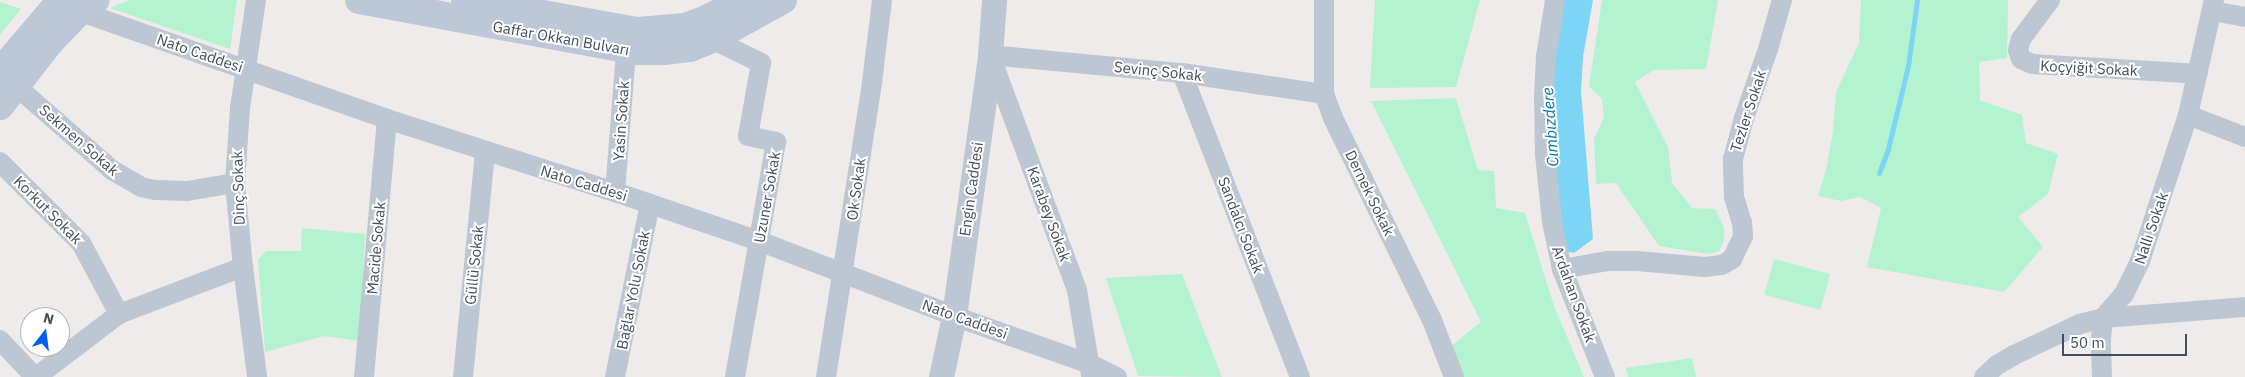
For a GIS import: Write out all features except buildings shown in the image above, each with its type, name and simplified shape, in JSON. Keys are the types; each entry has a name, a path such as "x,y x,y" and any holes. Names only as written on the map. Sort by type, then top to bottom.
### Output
{"main road":[{"name":"Gaffar Okkan Bulvarı","path":"358,0 626,51 664,51 690,48 712,40 783,0"},
{"name":"Gaffar Okkan Bulvarı","path":"465,0 519,5 606,27 646,31 685,26 704,20 744,0"},
{"path":"5,88 68,3"}],"street":[{"name":"Dinç Sokak","path":"256,0 245,69 235,183 242,267 256,377"},
{"name":"Ok Sokak","path":"826,377 844,274 882,0"},
{"name":"Engin Caddesi","path":"940,377 954,316 990,55 994,0"},
{"name":"Dernek Sokak","path":"1324,0 1324,94 1333,118 1432,320 1454,377"},
{"name":"Ardahan Sokak","path":"1555,0 1546,57 1545,154 1552,222 1562,269 1605,377"},
{"name":"Tezler Sokak","path":"1562,269 1608,261 1637,260 1705,267 1722,265 1732,259 1743,236 1742,224 1734,196 1733,159 1736,141 1768,49 1782,0"},
{"name":"Koçyiğit Sokak","path":"2050,0 2021,39 2018,50 2021,59 2032,64 2198,74"},
{"name":"Nato Caddesi","path":"68,3 245,69 387,119 485,152 615,192 759,241 1091,371 1117,377"},
{"name":"Nallı Sokak","path":"2103,318 2124,294 2133,278 2188,115 2213,6"},
{"path":"2213,6 2245,16"},
{"name":"Uzuner Sokak","path":"712,40 761,63 748,136 776,142 735,377"},
{"name":"Yasin Sokak","path":"615,192 626,51"},
{"name":"Sevinç Sokak","path":"990,55 1182,73 1324,94"},
{"name":"Karabey Sokak","path":"990,55 1077,290 1091,371"},
{"name":"Sandalcı Sokak","path":"1182,73 1300,377"},
{"name":"Sekmen Sokak","path":"5,88 112,170 141,187 163,191 187,191 235,183"},
{"path":"2188,115 2245,137"},
{"name":"Macide Sokak","path":"364,377 387,119"},
{"name":"Güllü Sokak","path":"463,377 485,152"},
{"name":"Korkut Sokak","path":"0,162 81,243 119,314"},
{"name":"Bağlar Yolu Sokak","path":"615,377 650,204"},
{"path":"0,340 35,377 119,314 242,267"},
{"path":"1984,377 1997,365 2080,324 2103,318 2245,307"},
{"path":"2102,377 2101,339 2103,318"}],"green space":[{"path":"129,0 237,0 230,49 110,8"},
{"path":"1375,0 1480,0 1456,87 1370,88"},
{"path":"1602,0 1718,0 1706,69 1654,70 1635,82 1668,147 1672,183 1692,208 1715,209 1724,227 1724,241 1719,251 1708,254 1659,246 1616,183 1596,184 1594,139 1604,117 1602,99 1589,86"},
{"path":"1861,0 2008,0 2007,58 1979,62 1980,100 2022,115 2026,143 2058,154 2048,194 2018,217 2043,247 2004,292 1867,267 1881,208 1860,197 1841,201 1818,196 1826,170 1833,131 1836,92 1859,43"},
{"path":"0,2 21,9 0,35"},
{"path":"1456,98 1478,170 1494,171 1496,208 1525,213 1554,306 1584,377 1459,377 1451,346 1481,322 1371,101"},
{"path":"302,228 365,234 360,341 324,336 265,352 258,260 266,251 301,251"},
{"path":"1774,259 1830,274 1820,310 1764,295"},
{"path":"1182,274 1222,377 1138,376 1106,278"},
{"path":"1692,358 1696,377 1628,377 1626,368"}],"water":[{"path":"1555,0 1593,0 1583,57 1581,91 1593,239 1574,253 1556,249 1552,222"}],"waterway":[{"path":"1879,173 1888,149 1908,66 1917,0"}],"water label":[{"name":"Cımbızdere","path":"1550,127"}]}
